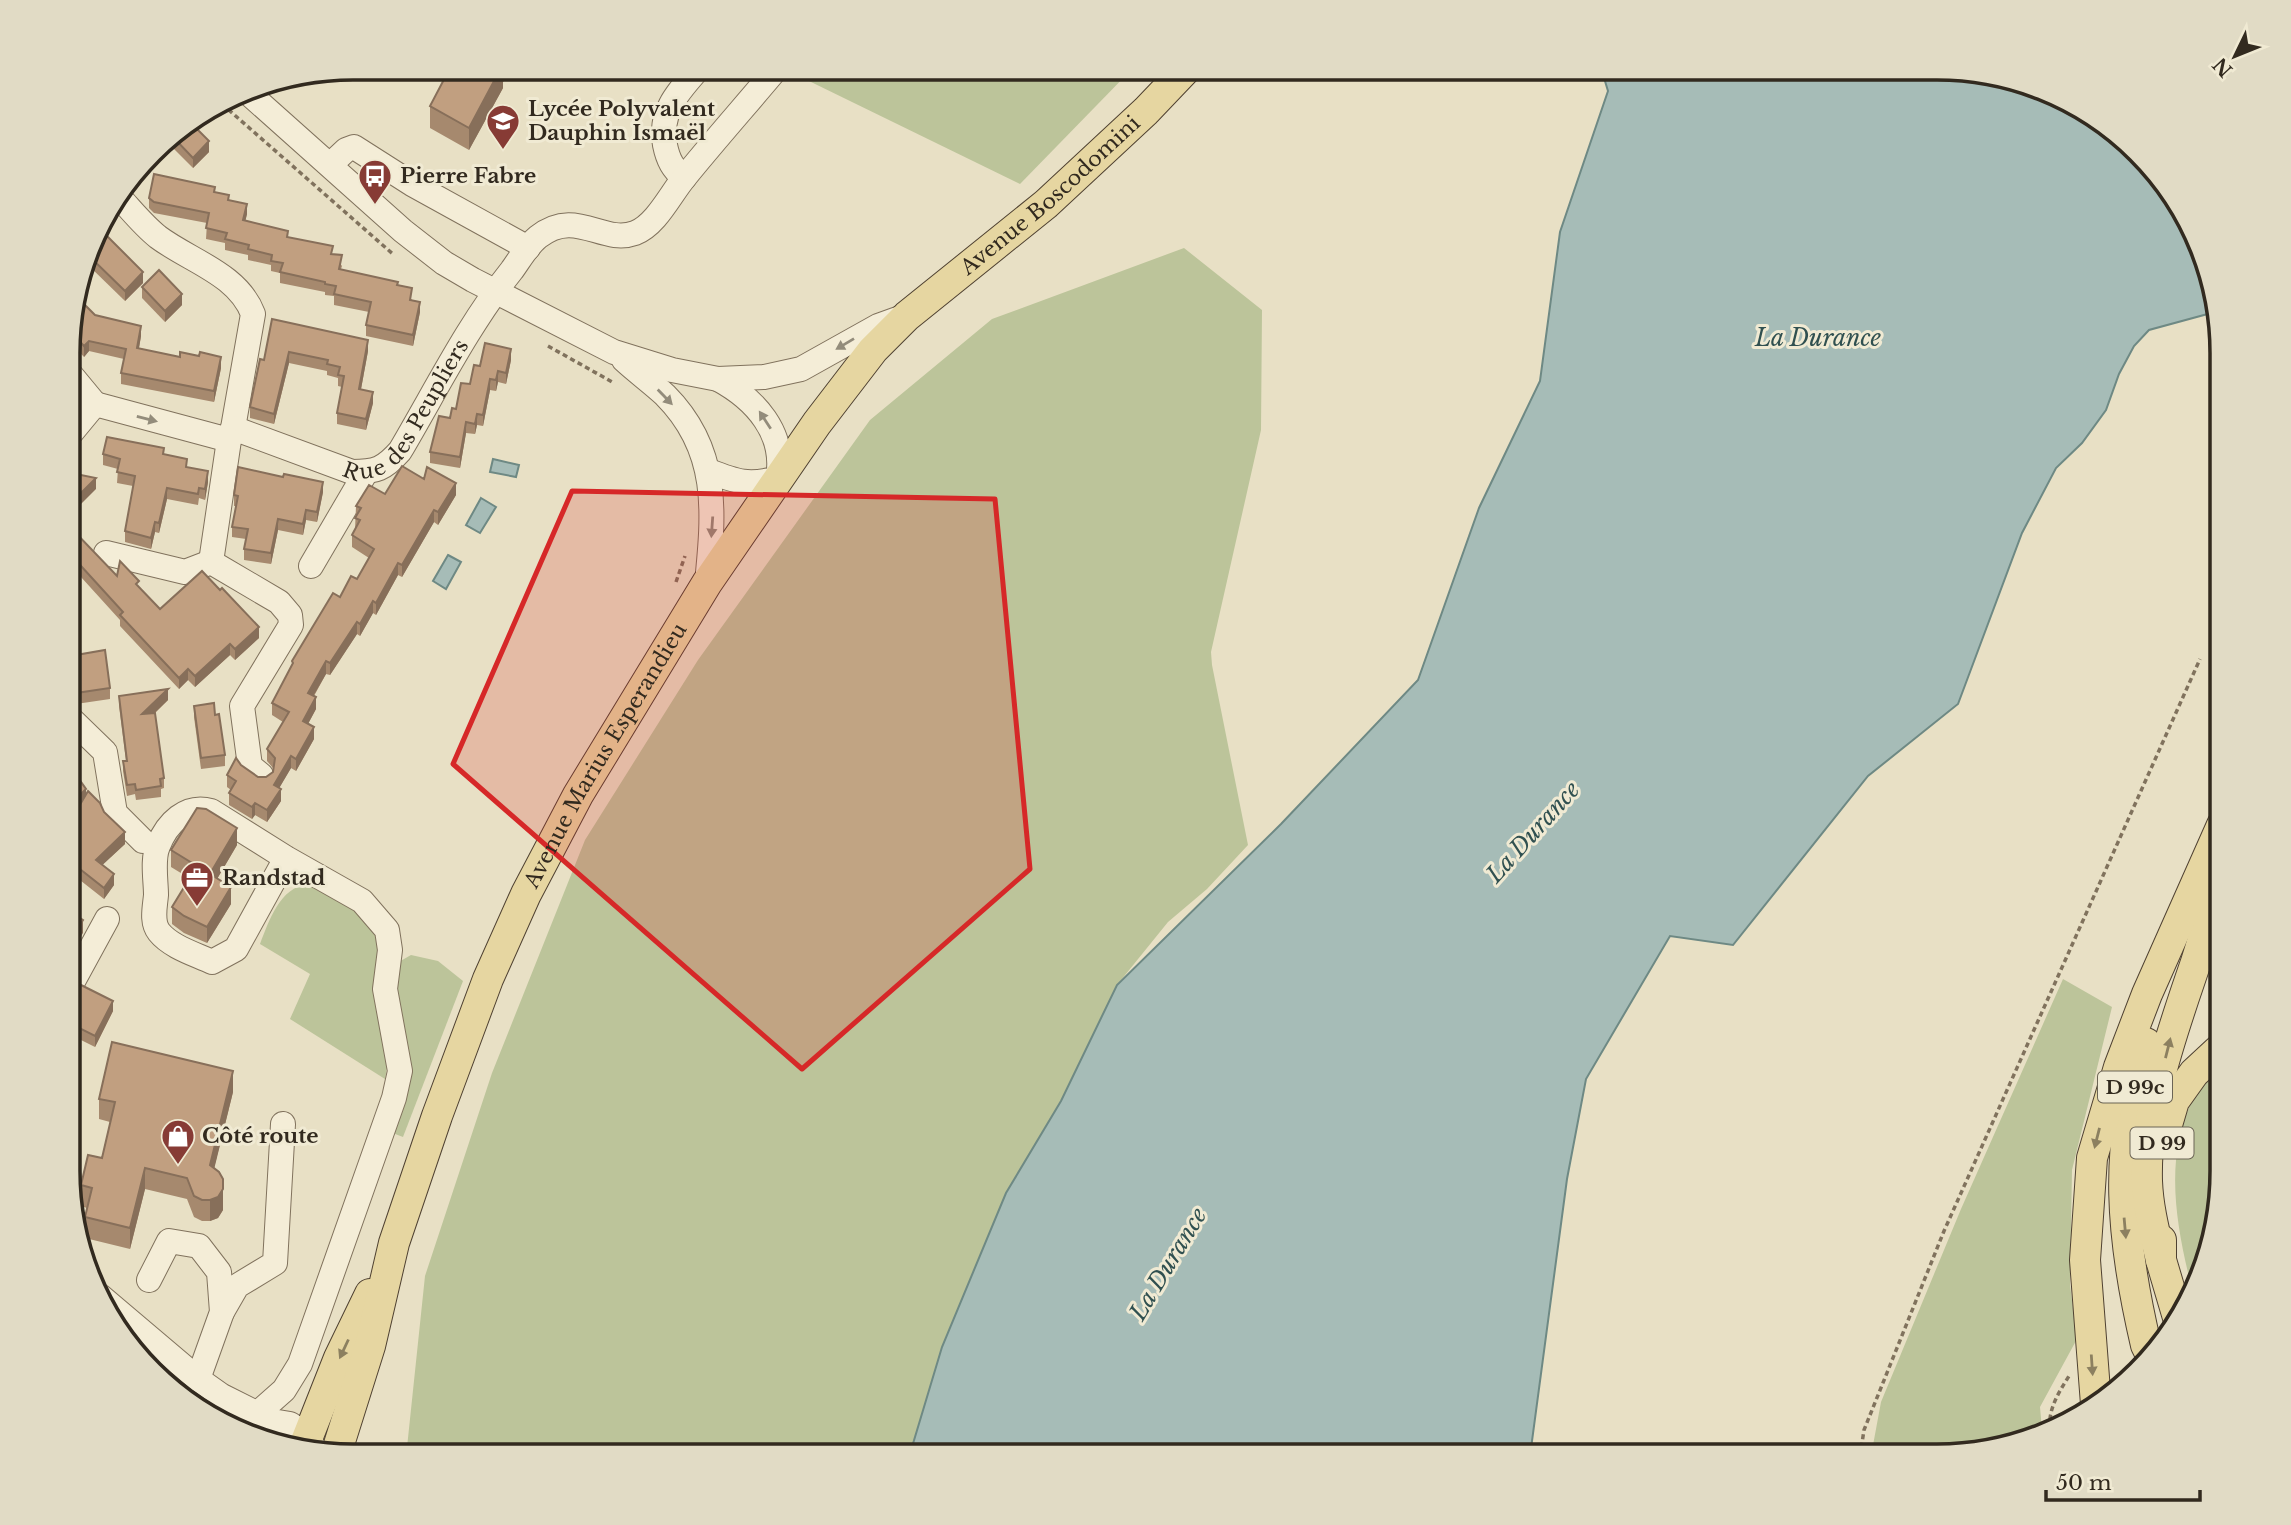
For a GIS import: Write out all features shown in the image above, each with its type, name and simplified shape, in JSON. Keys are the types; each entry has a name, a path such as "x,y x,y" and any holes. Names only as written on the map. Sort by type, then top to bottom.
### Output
{"main road":[{"name":"Avenue Boscodomini","path":"907,316 1046,204 1176,80"},
{"name":"Avenue Marius Esperandieu","path":"339,1444 370,1346 394,1243 483,992 521,905 578,794 707,583 778,478 848,382 873,350 907,316"},
{"path":"2095,1394 2085,1260 2092,1158 2119,1067 2147,994 2210,852"},
{"name":"D 99c","path":"2147,1347 2131,1280 2124,1220 2127,1126 2139,1068 2160,1000 2210,865"},
{"name":"D 99c","path":"2161,1260 2151,1220 2147,1182 2154,1100 2175,1020 2210,911"},
{"name":"D 99","path":"2161,1260 2161,1145 2174,1101 2194,1073 2210,1058"},
{"name":"Avenue Marius Esperandieu","path":"290,1434 329,1382 394,1243"},
{"path":"2161,1260 2175,1307"}],"street":[{"path":"689,80 665,116 663,132 673,168 684,178 767,80"},
{"path":"255,99 424,248 495,292 614,352 672,370 718,379 764,377 801,369 878,326 907,316"},
{"path":"330,165 346,150 354,147 412,184 528,248"},
{"name":"Rue des Peupliers","path":"95,404 231,434 352,472 366,472 387,466 400,451 495,292 537,237 561,226 578,225 624,236 637,232 655,217 684,178"},
{"path":"125,203 155,235 231,282 247,300 253,314 211,562"},
{"path":"614,352 666,396 695,438 709,471 713,511 707,583"},
{"path":"709,471 737,482 757,484 778,478 781,465 779,447 766,421 746,396 718,379"},
{"path":"80,386 95,404 80,422"},
{"path":"311,566 366,472"},
{"path":"106,554 185,572 211,562"},
{"path":"211,562 279,602 290,615 291,625 242,706 250,766 261,775"},
{"path":"80,728 105,752 115,813 143,841"},
{"path":"286,858 236,949 212,962 174,944 159,932 153,913 157,847 176,818 184,812 199,808 211,811 362,901 387,930 390,950 385,989 400,1072 394,1098 300,1364 284,1390 290,1434"},
{"path":"80,968 107,919"},
{"path":"198,1379 222,1312 237,1286 275,1263 283,1124"},
{"path":"149,1280 169,1241 200,1246 219,1272 222,1312"},
{"path":"120,1313 198,1379 222,1396 290,1434"}],"path":[{"path":"540,342 624,389"},
{"path":"1862,1445 1864,1430 1944,1231 2200,659"},
{"path":"2049,1420 2059,1391 2091,1346"}],"highlighted area":[{"path":"572,491 995,499 1030,869 802,1069 453,764"}],"green space":[{"path":"810,80 1121,80 1020,184"},
{"path":"1184,248 1262,310 1261,430 1211,652 1248,845 1207,889 1168,922 1117,985 1061,1101 1006,1193 942,1347 913,1445 407,1445 425,1276 492,1073 585,840 698,660 870,420 992,319"},
{"path":"308,884 341,898 382,932 389,1057 385,1079 290,1019 310,974 260,944 283,898 298,886"},
{"path":"411,955 438,961 463,981 403,1137 390,1132 397,963"},
{"path":"2063,979 2112,1007 2072,1170 2070,1285 2077,1339 2040,1407 2041,1424 1973,1442 1873,1445 1881,1402 1961,1209"},
{"path":"2210,1078 2210,1190 2201,1242 2189,1277 2178,1219 2175,1169 2184,1120 2194,1097"}],"water":[{"name":"La Durance","path":"1605,80 1938,80 1991,86 2042,101 2074,117 2104,137 2131,160 2154,187 2174,217 2190,249 2207,314 2149,330 2134,346 2119,374 2106,410 2082,443 2056,468 2022,533 1958,704 1868,776 1733,945 1670,936 1586,1079 1567,1179 1531,1445 913,1445 942,1347 1006,1193 1061,1101 1117,985 1281,824 1418,680 1479,508 1540,381 1560,232 1608,91"},
{"path":"493,459 519,465 516,477 490,472"},
{"path":"481,498 496,507 480,533 466,525"},
{"path":"448,555 461,562 446,589 433,581"}],"building":[{"path":"444,80 495,80 469,128 430,106"},
{"path":"197,129 209,141 193,158 179,143"},
{"path":"154,174 215,187 214,192 229,195 228,200 247,204 243,220 288,231 287,237 333,246 331,254 342,255 339,269 398,282 397,285 412,288 410,300 420,302 413,335 366,325 371,302 334,294 336,286 325,282 280,272 283,263 271,261 272,255 248,249 249,245 225,239 227,233 206,228 209,213 154,202 149,198"},
{"path":"107,236 143,272 125,291 96,263"},
{"path":"159,270 182,294 165,311 142,287"},
{"path":"85,305 95,315 141,326 137,348 180,357 180,352 199,356 200,352 221,357 214,391 121,373 126,349 89,341 84,346 81,342"},
{"path":"272,319 368,340 359,389 373,392 366,419 337,413 344,376 338,375 340,367 327,364 328,360 289,352 274,414 250,407 260,359 264,360"},
{"path":"485,343 511,349 506,373 498,371 496,380 490,379 483,415 477,414 475,424 466,422 460,457 430,452 439,416 450,418 452,408 456,409 461,383 470,384 474,365 480,366"},
{"path":"107,437 164,448 163,454 187,459 186,467 208,471 205,489 199,488 198,494 167,488 159,523 155,522 151,538 125,531 135,476 117,472 120,459 103,454"},
{"path":"402,466 424,479 427,467 456,483 438,512 434,510 402,565 398,563 376,603 373,601 360,624 357,622 330,663 326,661 308,693 316,697 303,721 314,727 296,759 291,756 274,785 281,789 267,810 255,803 252,807 229,793 236,781 227,775 236,758 258,777 266,777 273,772 275,758 267,749 289,712 272,703 292,661 333,593 340,597 351,576 357,579 374,549 352,535 360,520 355,518 361,508 356,506 369,485 385,494"},
{"path":"238,467 323,482 317,512 306,510 303,524 278,519 271,553 244,549 248,529 232,527 238,496 234,495"},
{"path":"80,475 96,478 80,494"},
{"path":"80,537 117,576 120,561 139,581 136,584 160,609 202,571 259,627 235,649 230,644 195,676 188,669 179,678 120,615 123,612 80,565"},
{"path":"105,650 110,688 80,692 80,654"},
{"path":"168,689 142,714 155,713 164,778 160,779 161,786 136,790 135,784 127,785 123,761 127,761 119,696"},
{"path":"214,703 215,715 219,714 225,755 201,758 194,706"},
{"path":"80,780 86,789 80,795"},
{"path":"88,791 100,803 104,812 125,832 96,860 114,874 104,888 80,869 80,805"},
{"path":"197,808 206,809 237,828 210,874 231,887 207,927 172,907 197,866 171,850"},
{"path":"80,987 113,1001 95,1036 80,1028"},
{"path":"112,1042 233,1071 210,1165 223,1179 223,1189 218,1197 202,1200 194,1196 187,1178 145,1168 130,1228 85,1217 92,1188 81,1185 88,1155 102,1158 115,1102 99,1099"}],"place":[{"name":"Lycée Polyvalent Dauphin Ismaël","path":"503,151"},
{"name":"Pierre Fabre","path":"375,206"},
{"name":"Randstad","path":"197,908"},
{"name":"Côté route","path":"178,1166"}]}
